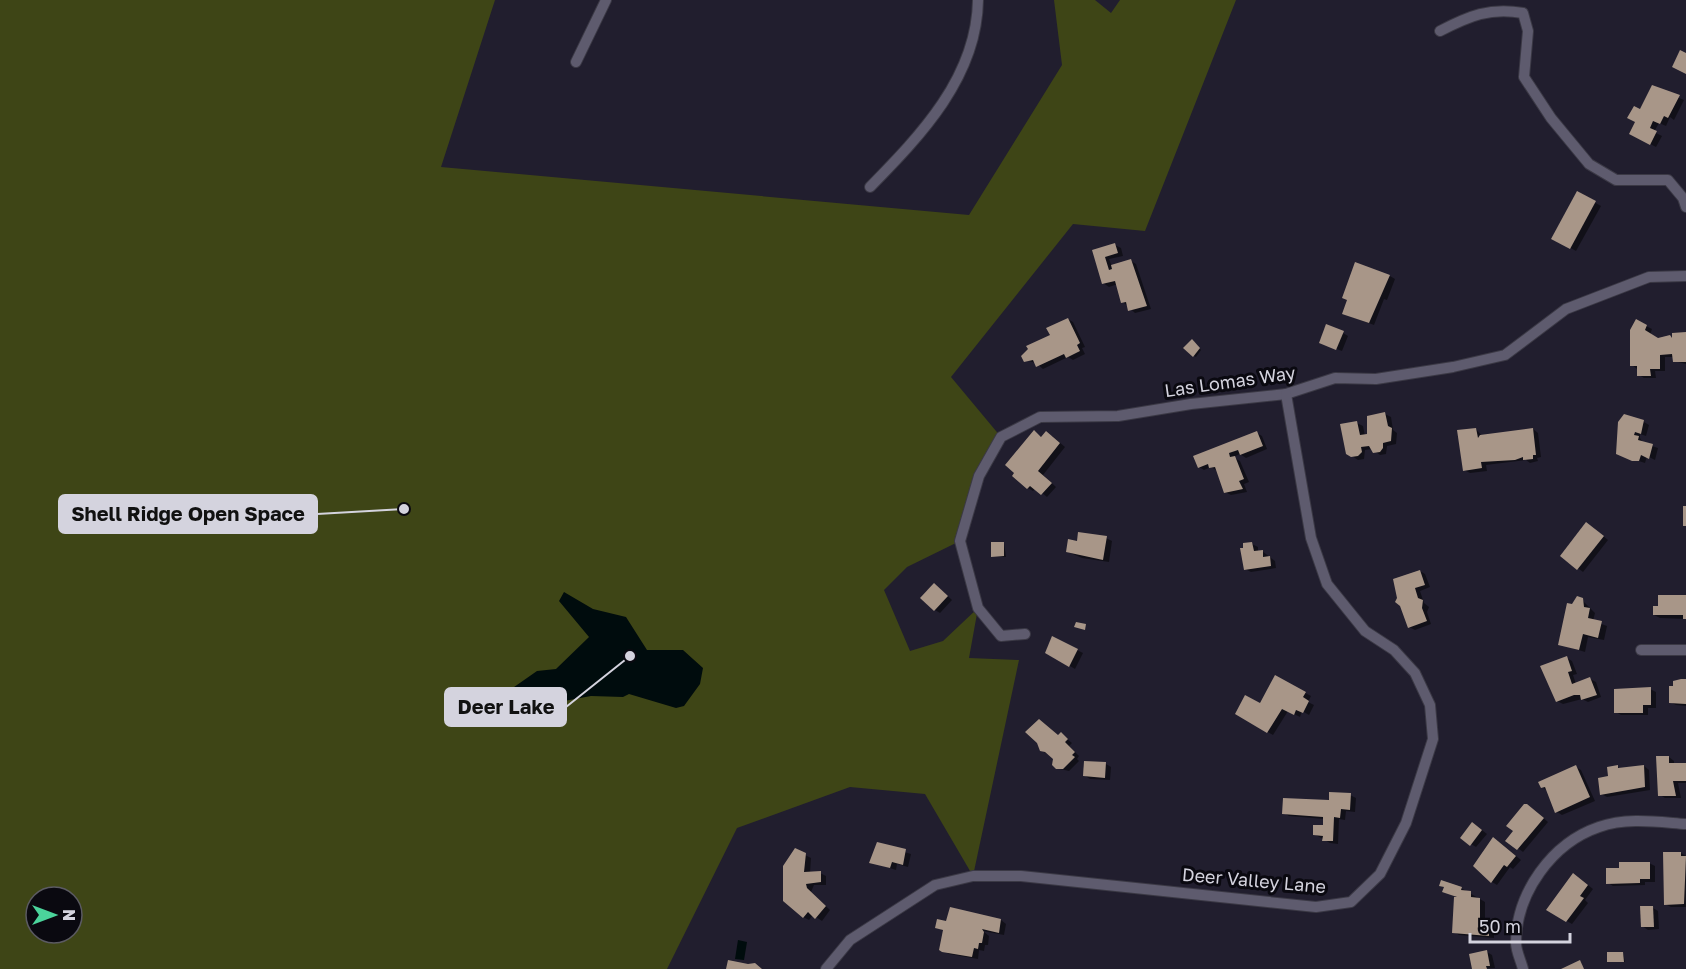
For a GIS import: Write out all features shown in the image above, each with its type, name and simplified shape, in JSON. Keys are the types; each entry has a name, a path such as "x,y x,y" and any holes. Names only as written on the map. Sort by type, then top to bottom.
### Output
{"street":[{"path":"576,62 606,0"},
{"path":"870,187 930,125 953,88 978,26 978,0"},
{"path":"1440,31 1473,14 1503,9 1523,13 1528,31 1524,77 1551,118 1589,164 1616,180 1668,180 1683,198 1686,207"},
{"name":"Las Lomas Way","path":"1025,634 1001,636 978,608 960,541 979,476 1001,437 1040,417 1118,416 1191,404 1286,394 1335,378 1376,379 1454,367 1505,355 1566,309 1649,277 1686,276"},
{"name":"Deer Valley Lane","path":"826,969 850,940 935,885 974,876 1021,876 1316,907 1351,902 1380,874 1406,823 1433,739 1430,705 1415,673 1394,650 1365,632 1327,584 1311,538 1286,394"},
{"path":"1641,651 1686,650"},
{"path":"1523,969 1515,944 1522,902 1541,870 1575,839 1600,826 1640,820 1686,824"}],"green space":[{"path":"0,0 495,0 441,167 969,215 1062,65 1054,0 1095,0 1111,13 1120,0 1236,0 1145,231 1073,224 951,377 1001,437 979,476 960,541 907,567 884,590 910,651 943,641 978,608 969,658 1019,660 973,876 925,794 850,787 737,828 667,969 0,969"}],"shaded area":[{"path":"564,592 593,609 626,617 647,650 683,650 703,668 700,684 684,706 676,708 629,694 623,697 591,696 516,710 504,694 537,671 556,669 589,637 559,601"},
{"path":"738,940 747,942 744,960 735,959"}],"building":[{"path":"1680,50 1686,53 1686,74 1672,67"},
{"path":"1652,85 1680,95 1668,118 1664,116 1660,124 1653,121 1650,128 1657,131 1650,145 1629,134 1635,122 1627,118 1634,106 1640,109"},
{"path":"1577,191 1596,201 1570,249 1551,239"},
{"path":"1115,243 1118,253 1105,257 1109,270 1112,269 1111,265 1131,259 1147,306 1128,311 1126,302 1121,303 1115,281 1102,284 1092,250"},
{"path":"1355,262 1390,275 1369,323 1342,314 1347,300 1342,298"},
{"path":"1068,318 1080,343 1077,345 1080,351 1066,358 1064,354 1036,367 1033,360 1024,362 1021,356 1028,349 1026,346 1050,335 1046,328"},
{"path":"1636,319 1647,325 1645,330 1658,338 1670,335 1672,338 1672,333 1686,332 1686,362 1673,362 1672,354 1660,355 1660,369 1650,369 1651,376 1637,376 1637,366 1630,366 1630,330"},
{"path":"1326,324 1344,331 1336,350 1319,343"},
{"path":"1192,339 1200,348 1193,357 1183,348"},
{"path":"1385,412 1388,426 1392,428 1391,441 1383,443 1380,452 1373,453 1369,446 1361,447 1362,452 1358,456 1351,457 1346,454 1340,424 1357,421 1360,435 1367,434 1367,416"},
{"path":"1624,414 1644,420 1641,434 1635,432 1634,435 1639,436 1638,440 1653,444 1649,459 1641,455 1639,461 1632,461 1616,454 1618,422"},
{"path":"1476,428 1478,438 1480,435 1533,428 1536,455 1533,455 1533,459 1523,460 1523,457 1515,460 1481,462 1482,468 1463,471 1457,430"},
{"path":"1034,430 1041,437 1046,431 1060,443 1038,471 1052,483 1041,495 1030,486 1027,489 1012,476 1014,473 1005,465"},
{"path":"1257,431 1263,446 1240,455 1238,450 1229,453 1230,457 1235,456 1244,479 1239,481 1243,489 1224,493 1215,467 1209,468 1208,464 1198,468 1193,456"},
{"path":"1683,506 1686,506 1686,526 1683,526"},
{"path":"1586,522 1604,536 1577,570 1560,556"},
{"path":"1078,532 1107,536 1103,560 1066,552 1068,539 1077,541"},
{"path":"991,542 1004,542 1004,556 991,557"},
{"path":"1252,542 1254,551 1263,550 1263,557 1270,556 1271,566 1244,570 1240,548 1243,548 1243,543"},
{"path":"1420,570 1425,585 1415,588 1418,598 1423,600 1422,608 1427,621 1408,628 1400,606 1395,602 1397,598 1393,579"},
{"path":"934,583 948,596 934,611 920,598"},
{"path":"1658,595 1686,595 1686,619 1683,619 1683,615 1653,615 1653,606 1658,606"},
{"path":"1577,596 1583,598 1584,607 1590,608 1588,618 1602,621 1598,638 1583,634 1579,650 1558,645 1567,603 1572,604"},
{"path":"1076,622 1086,624 1085,630 1074,627"},
{"path":"1052,636 1078,649 1069,667 1045,653"},
{"path":"1567,656 1572,671 1568,672 1572,684 1590,677 1597,695 1581,700 1580,695 1574,695 1556,702 1540,666"},
{"path":"1275,675 1306,692 1303,697 1309,701 1303,713 1296,710 1294,715 1282,709 1267,733 1235,714 1245,695 1260,703"},
{"path":"1686,679 1686,704 1669,703 1669,686 1673,686 1673,681"},
{"path":"1651,687 1651,705 1643,705 1643,713 1614,713 1614,689"},
{"path":"1039,719 1058,735 1061,732 1068,739 1065,742 1075,752 1072,755 1075,757 1063,769 1056,769 1052,765 1053,759 1040,751 1037,743 1025,732"},
{"path":"1656,756 1669,756 1669,763 1686,763 1686,781 1673,781 1676,796 1658,796"},
{"path":"1084,761 1106,762 1105,778 1083,776"},
{"path":"1576,765 1590,797 1555,813 1545,787 1541,788 1538,782"},
{"path":"1618,765 1618,768 1644,765 1645,787 1600,795 1598,778 1608,776 1607,767"},
{"path":"1329,792 1351,793 1350,810 1341,809 1340,818 1334,817 1333,841 1322,841 1323,836 1313,835 1313,825 1323,825 1323,817 1282,814 1283,798 1329,800"},
{"path":"1524,804 1544,818 1517,850 1505,841 1513,831 1506,826"},
{"path":"1472,822 1482,830 1470,846 1460,838"},
{"path":"1493,837 1516,856 1507,867 1504,865 1491,883 1473,866"},
{"path":"877,842 906,849 903,865 892,862 890,868 869,863"},
{"path":"795,848 806,853 804,872 821,871 821,882 806,884 807,888 826,906 815,919 808,912 803,918 783,901 783,866"},
{"path":"1663,852 1681,852 1681,856 1686,856 1684,904 1664,905"},
{"path":"1619,862 1650,862 1650,879 1640,879 1640,883 1606,884 1606,868 1619,868"},
{"path":"1573,873 1588,885 1580,896 1584,898 1566,922 1546,910"},
{"path":"1441,880 1462,887 1461,890 1471,891 1471,897 1480,898 1480,920 1489,920 1489,936 1452,933 1454,897 1457,897 1442,892 1444,887 1439,886"},
{"path":"1640,906 1653,906 1654,927 1641,927"},
{"path":"950,907 1001,919 999,933 982,929 984,932 982,943 979,943 978,949 974,948 972,957 942,952 939,950 943,930 935,928 937,919 946,921"},
{"path":"1487,950 1490,966 1486,966 1487,969 1472,969 1469,954"},
{"path":"1607,952 1623,952 1624,962 1607,962"},
{"path":"728,960 755,963 762,969 726,969"},
{"path":"1580,960 1584,969 1561,969"}],"place":[{"name":"Shell Ridge Open Space","path":"404,509"},
{"name":"Deer Lake","path":"630,656"}]}
